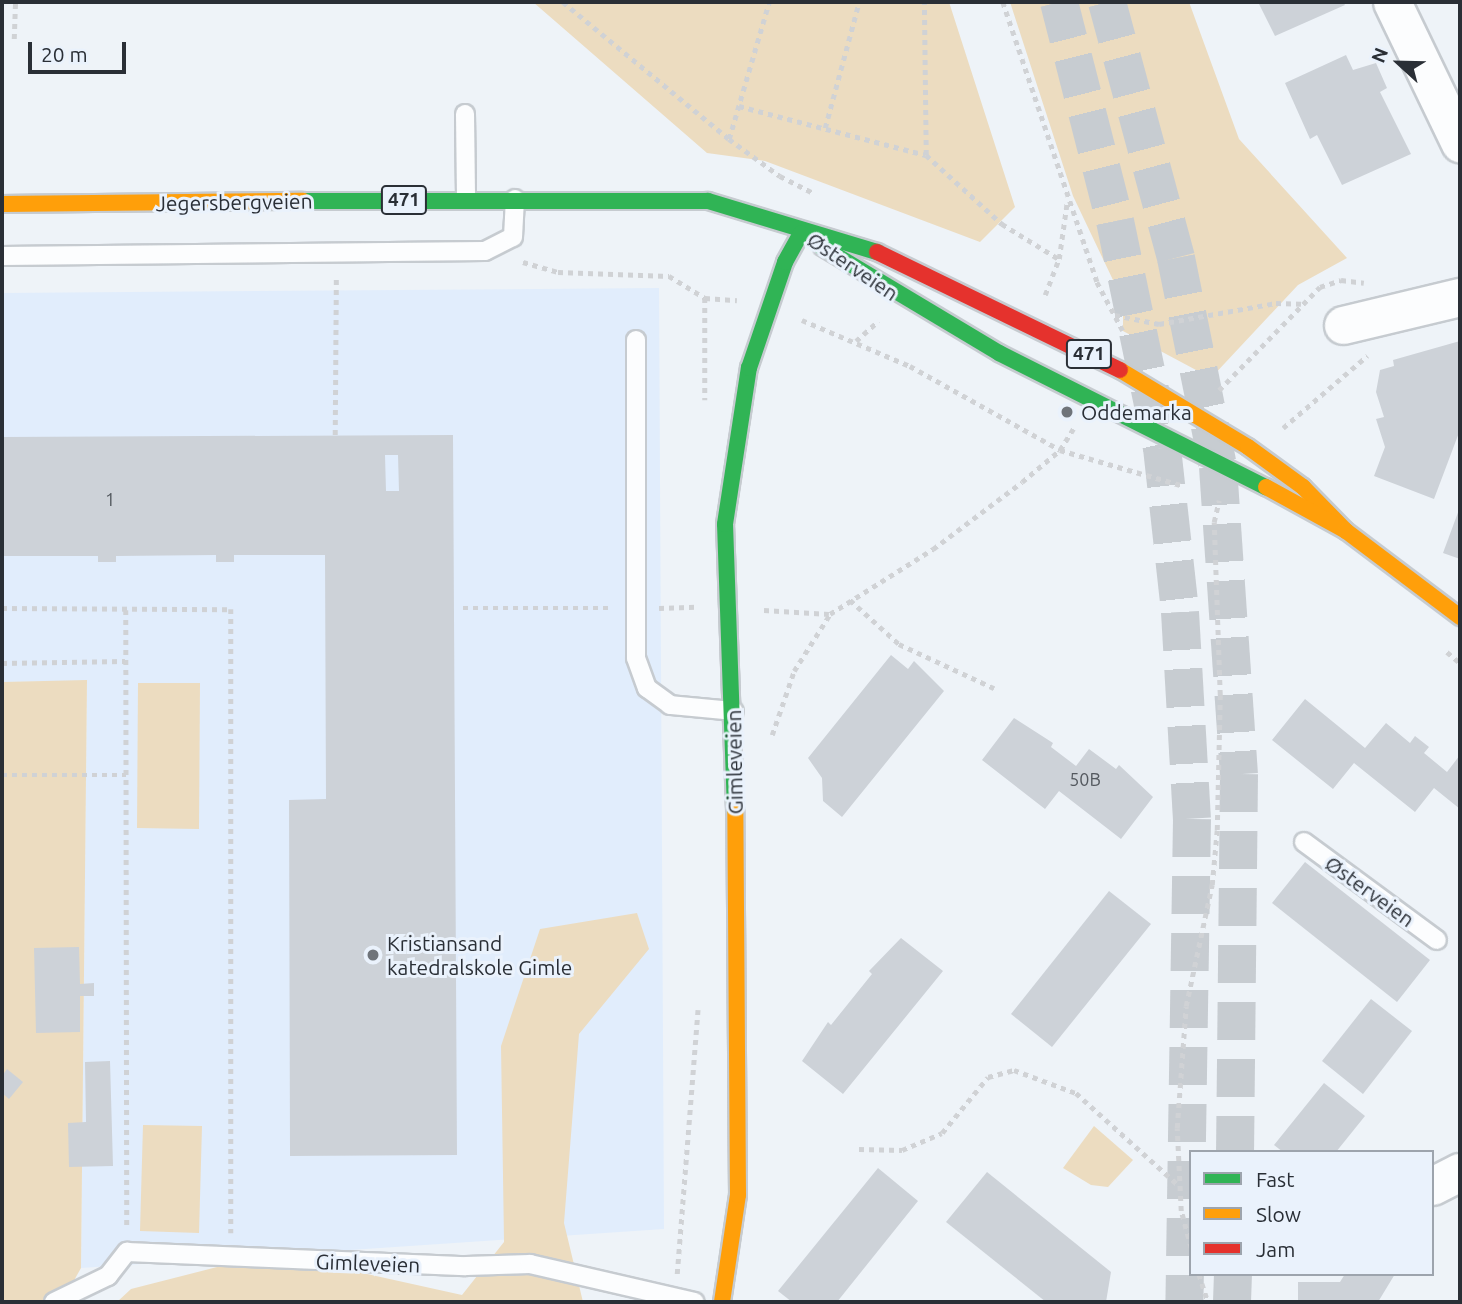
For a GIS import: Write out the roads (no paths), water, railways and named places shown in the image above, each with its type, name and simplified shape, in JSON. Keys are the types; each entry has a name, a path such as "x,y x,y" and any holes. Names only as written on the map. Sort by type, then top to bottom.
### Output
{"main road":[{"name":"Jegersbergveien","path":"2,204 515,199 708,201 801,233"},
{"name":"Østerveien","path":"801,233 875,251 907,264 1127,374 1248,447 1303,487 1346,531"},
{"name":"Østerveien","path":"801,233 894,295 999,353 1192,447 1346,531 1460,617"},
{"name":"Gimleveien","path":"722,1302 738,1195 734,711 725,524 731,462 749,368 785,262 801,233"}],"street":[{"path":"1392,2 1460,143"},
{"path":"1343,325 1460,297"},
{"path":"1434,1185 1460,1172"}],"lane":[{"path":"464,114 466,200"},
{"path":"2,256 485,251 513,237 515,199"},
{"path":"636,340 636,658 647,688 670,705 734,711"},
{"name":"Østerveien","path":"1304,842 1437,940"},
{"name":"Gimleveien","path":"54,1302 108,1276 127,1252 232,1258 530,1264 695,1302"}],"tunnel":[{"path":"1059,2 1115,221 1162,448 1180,612 1192,819 1184,1302"},
{"path":"1107,2 1176,258 1218,467 1239,774 1235,1150"},
{"path":"1232,1302 1233,1276"}],"place":[{"name":"Oddemarka","path":"1067,412"},
{"name":"Kristiansand katedralskole Gimle","path":"373,955"}]}
